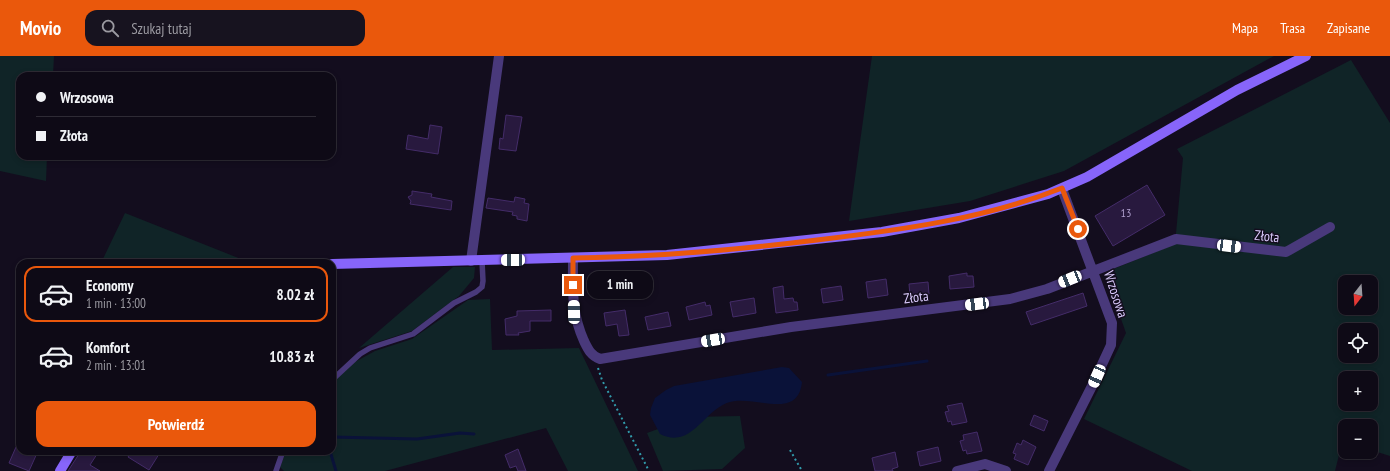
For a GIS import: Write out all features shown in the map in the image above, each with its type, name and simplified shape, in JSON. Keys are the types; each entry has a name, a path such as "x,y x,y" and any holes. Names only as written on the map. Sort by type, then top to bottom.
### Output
{"street":[{"path":"471,261 499,56"},
{"path":"336,264 482,261 680,254 882,232 959,218 1022,202 1062,188 1118,160 1243,87 1306,56"},
{"name":"Wrzosowa","path":"1049,471 1111,345 1112,323 1062,188"},
{"name":"Złota","path":"594,357 605,358 791,327 1010,299 1047,289 1176,239 1286,252 1330,227"},
{"path":"573,258 574,312 577,325 588,350 594,357"},
{"path":"60,471 70,455"},
{"path":"957,471 986,464 1006,471"}],"lane":[{"path":"336,376 360,354 370,348 414,334 454,303 476,292 482,287 482,261"},
{"path":"276,471 282,455"}],"path":[{"path":"594,357 602,380 649,471"},
{"path":"790,450 802,471"}],"green space":[{"path":"0,56 54,56 53,72 16,72 16,160 47,160 46,181 0,171"},
{"path":"872,56 1274,56 1064,171 970,201 849,221"},
{"path":"1351,60 1390,123 1390,456 1378,452 1378,419 1338,419 1338,459 1335,471 1192,471 1084,419 1126,333 1107,279 1111,270 1175,244 1183,158 1177,149"},
{"path":"125,213 241,259 103,259"},
{"path":"453,267 475,267 474,278 459,296 412,331 359,348"},
{"path":"490,299 492,350 579,348 638,471 568,471 546,428 385,471 284,471 280,467 284,455 336,455 336,379 355,362 375,351 412,339 468,300"},
{"path":"740,416 745,448 722,469 663,471 647,433 691,417"}],"shaded area":[{"path":"782,367 789,368 802,382 799,394 793,401 784,404 751,401 730,402 713,412 689,433 681,437 671,438 660,434 650,415 655,398 674,386"}],"building":[{"path":"506,115 522,117 516,151 499,149 500,138 503,139"},
{"path":"430,125 442,127 438,154 406,149 408,135 428,139"},
{"path":"1147,185 1165,215 1113,246 1095,216"},
{"path":"412,191 432,194 431,197 452,201 451,210 410,204 411,201 408,197 412,195"},
{"path":"515,197 525,199 524,203 529,204 527,221 517,219 517,216 512,215 513,212 486,208 488,198 514,202"},
{"path":"967,273 967,276 973,276 974,287 950,289 949,276"},
{"path":"886,279 888,295 868,298 866,282"},
{"path":"928,282 929,294 910,296 909,284"},
{"path":"783,286 784,299 793,298 794,302 797,302 798,310 776,313 773,288"},
{"path":"841,286 843,300 823,303 821,289"},
{"path":"1083,293 1087,306 1031,325 1026,312"},
{"path":"754,298 756,313 733,317 730,302"},
{"path":"705,302 706,306 710,305 712,315 689,320 686,307"},
{"path":"551,310 551,321 530,321 530,331 518,333 519,335 506,335 505,319 517,316 517,311"},
{"path":"625,310 629,335 619,336 617,324 606,326 604,313"},
{"path":"668,312 671,326 648,330 645,317"},
{"path":"962,403 967,422 952,425 951,421 948,422 945,412 949,411 947,406"},
{"path":"1034,415 1048,421 1044,431 1030,425"},
{"path":"977,432 982,451 967,454 966,450 963,451 960,441 964,440 963,435"},
{"path":"1023,440 1036,447 1028,465 1014,459 1016,454 1013,453 1017,443 1021,445"},
{"path":"16,447 16,455 36,455 29,471 9,463"},
{"path":"938,447 941,461 920,466 917,452"},
{"path":"518,449 526,471 518,471 516,466 510,468 505,455"},
{"path":"895,452 898,467 892,469 893,471 875,471 872,458"},
{"path":"78,455 96,455 90,465 100,471 68,471"},
{"path":"129,455 158,455 149,470 128,457"}],"waterway":[{"path":"828,375 927,361"},
{"path":"336,437 417,439 460,433 474,434"},
{"path":"331,455 336,471"}],"route":[{"path":"573,285 573,258 678,254 882,232 959,218 1022,202 1062,188 1078,229"}]}
